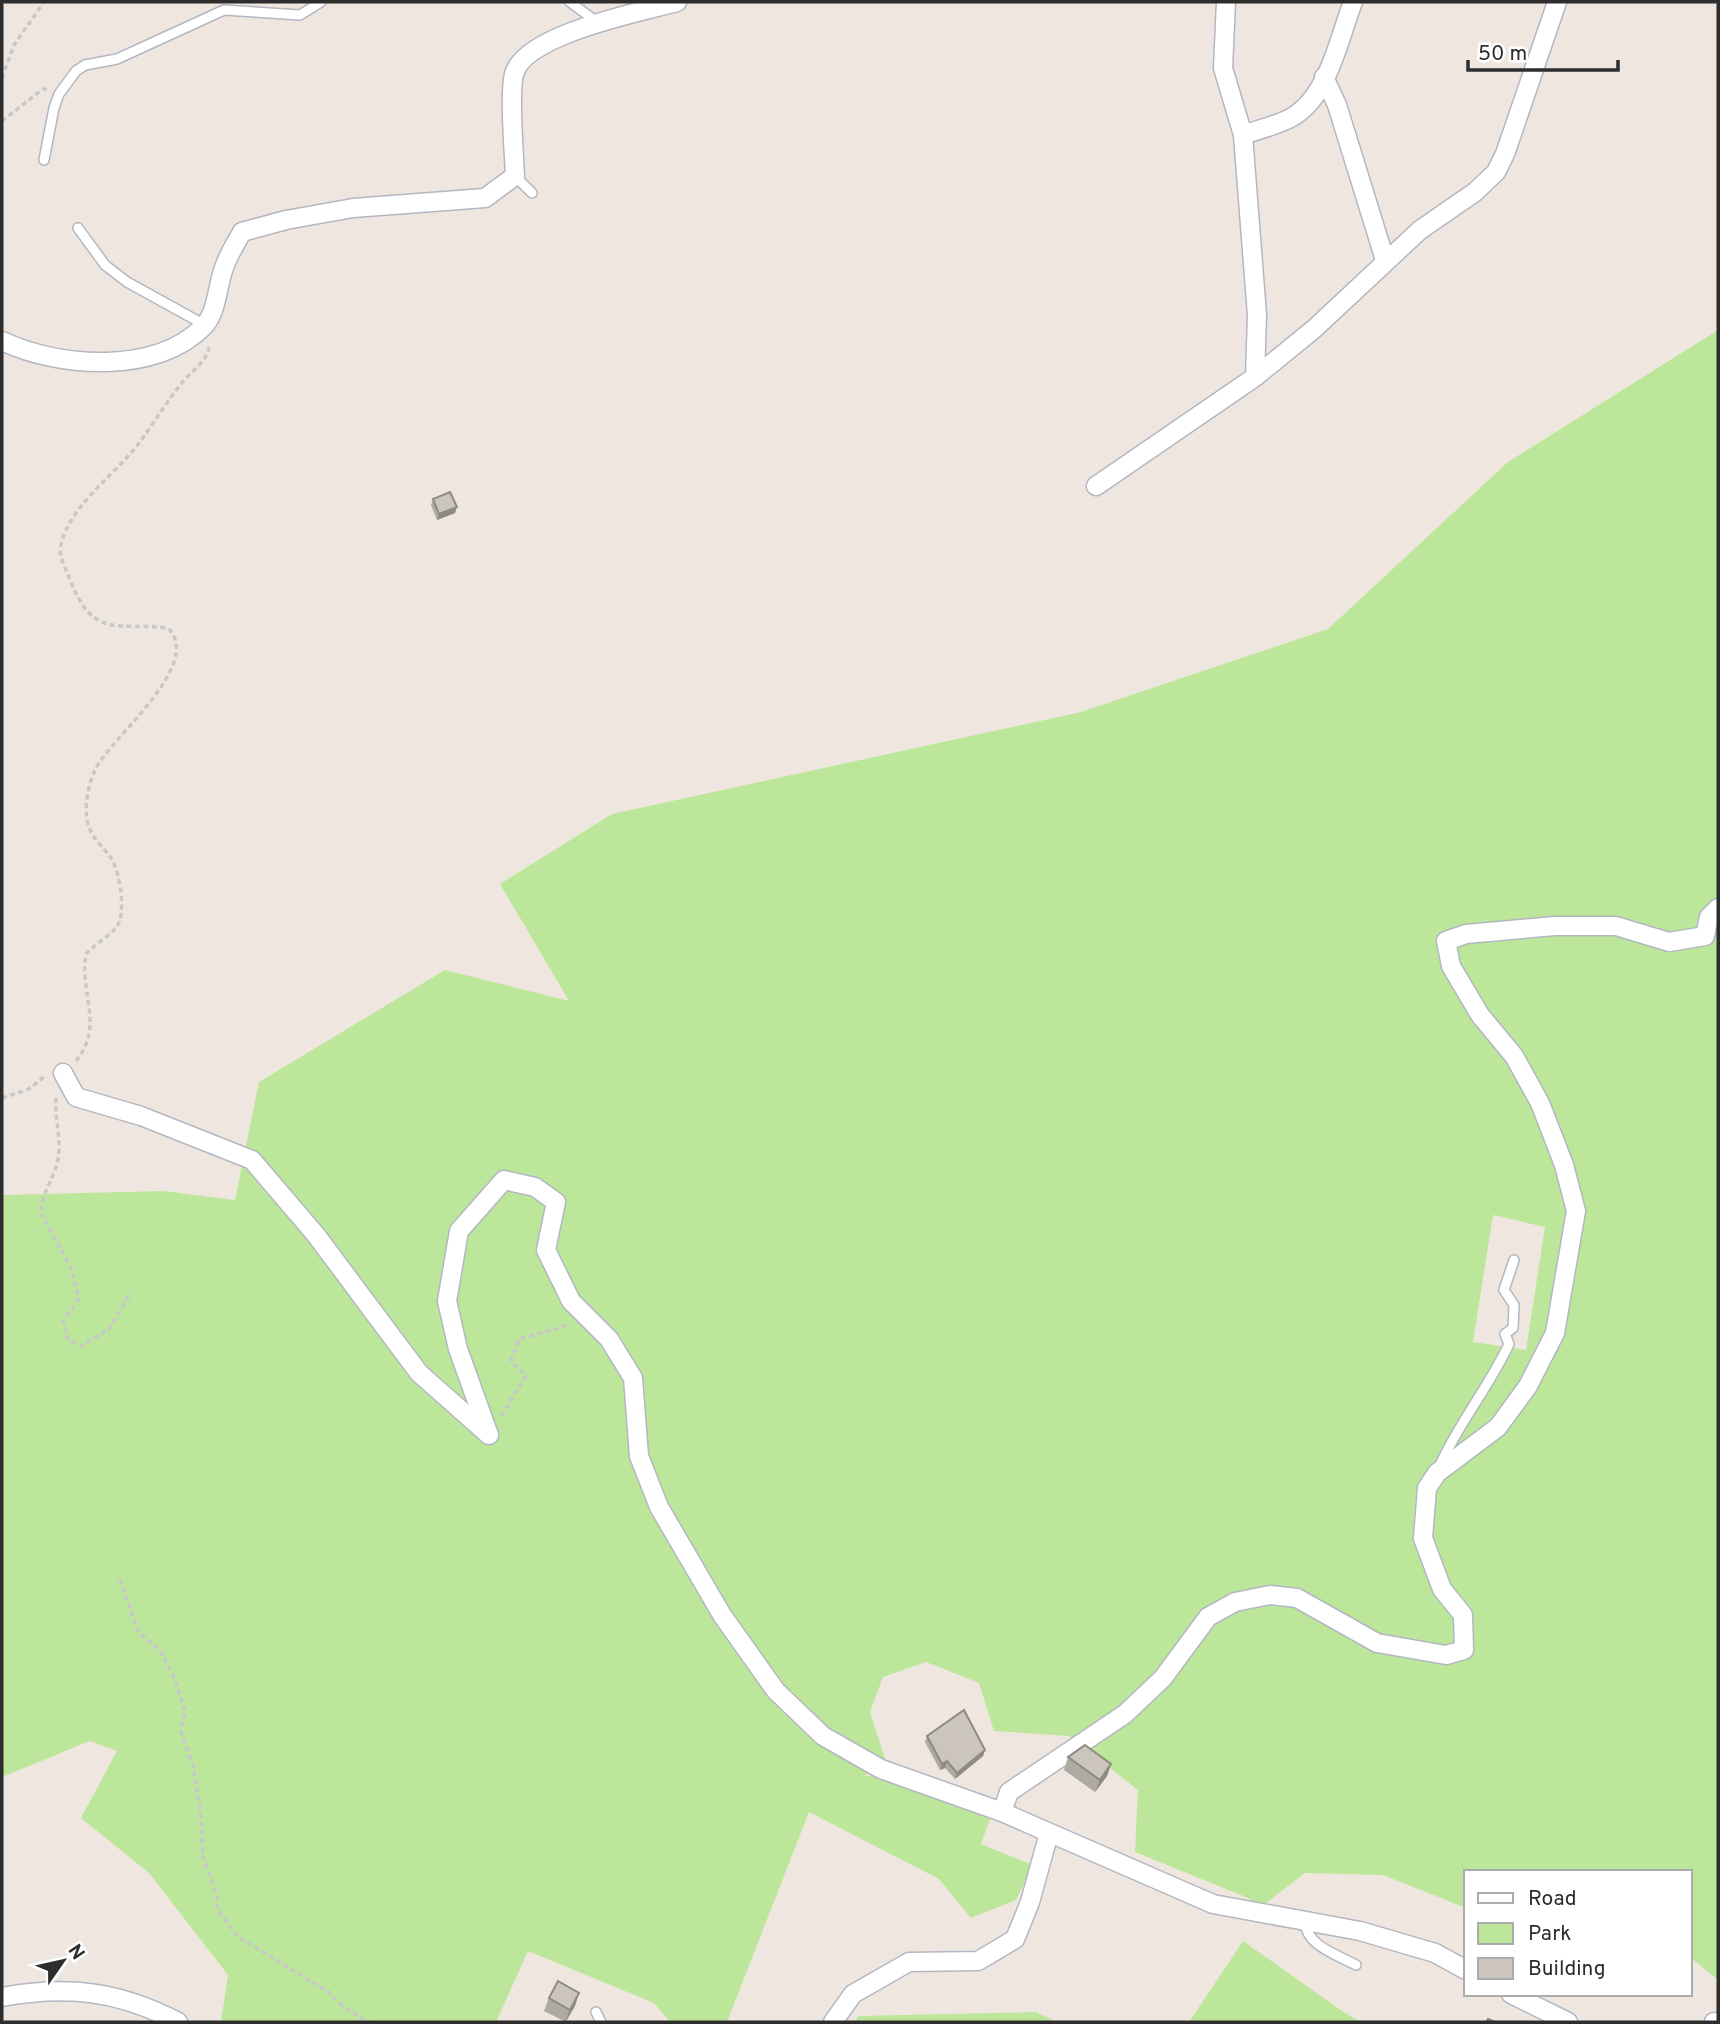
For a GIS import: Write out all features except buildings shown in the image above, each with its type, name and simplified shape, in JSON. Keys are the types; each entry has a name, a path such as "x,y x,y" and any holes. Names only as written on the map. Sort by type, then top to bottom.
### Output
{"street":[{"path":"2,341 14,347 67,358 116,364 168,352 205,325 215,304 224,266 242,232 286,220 353,208 485,198 515,176 514,74 525,58 542,45 598,23 677,2"},
{"path":"1226,2 1223,68 1243,135 1257,315 1255,377"},
{"path":"1243,135 1293,117 1309,104 1324,77 1353,2"},
{"path":"1096,486 1255,377 1314,329 1420,230 1475,192 1496,172 1505,154 1531,70 1557,2"},
{"path":"1324,77 1337,104 1385,260"},
{"path":"1002,1812 1009,1791 1125,1714 1163,1678 1209,1616 1235,1602 1270,1594 1297,1598 1377,1643 1446,1656 1464,1650 1463,1615 1442,1589 1423,1538 1427,1488 1437,1473 1498,1427 1528,1386 1555,1332 1576,1211 1564,1165 1540,1103 1514,1056 1480,1015 1457,975 1446,941 1466,934 1507,929 1616,926 1669,942 1705,936 1709,917 1718,908"},
{"path":"63,1073 76,1097 141,1116 252,1160 316,1236 419,1373 489,1435"},
{"path":"489,1435 458,1349 447,1301 458,1231 504,1180 535,1187 556,1202 545,1250 571,1301 609,1339 633,1378 639,1457 659,1507 722,1615 776,1691 823,1736 881,1769 1002,1812 1213,1904 1360,1931 1435,1953 1464,1969"},
{"path":"833,2022 853,1994 909,1962 978,1961 1014,1939 1030,1902 1049,1833"},
{"path":"2,1997 45,1991 91,1992 142,2003 178,2022"},
{"path":"1515,1996 1568,2022"}],"lane":[{"path":"44,160 59,94 76,71 85,65 117,59 224,10 300,15 321,2"},
{"path":"570,2 598,23"},
{"path":"515,176 532,193"},
{"path":"78,228 105,265 127,282 205,325"},
{"path":"1437,1473 1459,1424 1499,1367 1509,1344 1505,1334 1513,1328 1514,1305 1504,1290 1514,1260"},
{"path":"1305,1921 1306,1933 1313,1941 1356,1965"},
{"path":"596,2012 601,2022"}],"path":[{"path":"2,78 15,45 44,2"},
{"path":"2,121 43,89 59,94"},
{"path":"131,1292 108,1329 81,1346 68,1338 63,1321 79,1298 77,1283 63,1250 40,1211 44,1192 57,1164 61,1136 55,1099 63,1073 83,1051 90,1032 92,1020 85,981 86,954 119,922 118,873 89,828 87,815 92,779 102,759 143,713 154,693 171,674 175,646 173,633 168,628 118,628 89,614 76,598 60,560 62,542 72,519 133,450 187,377 207,357 210,341 205,325"},
{"path":"2,1098 29,1089 49,1073 63,1073"},
{"path":"489,1435 526,1376 512,1361 519,1339 559,1328 583,1314"},
{"path":"120,1579 138,1631 161,1651 175,1680 185,1711 181,1732 193,1765 201,1816 203,1858 217,1896 217,1909 237,1936 330,1993 342,2006 368,2022"}],"green space":[{"path":"1718,330 1718,1980 1692,1959 1692,1870 1464,1870 1464,1907 1383,1875 1305,1873 1261,1907 1248,1898 1135,1852 1138,1790 1069,1736 994,1731 979,1683 926,1662 883,1677 870,1712 886,1762 864,1776 878,1776 991,1816 981,1844 1033,1865 1016,1900 971,1918 939,1879 809,1812 727,2022 670,2022 654,2003 528,1951 496,2022 221,2022 228,1975 149,1873 81,1818 117,1751 90,1741 2,1777 2,1195 163,1191 235,1200 259,1082 445,970 569,1001 500,884 612,814 1081,712 1328,629 1508,462","holes":["1493,1215 1545,1227 1526,1350 1473,1342"]},
{"path":"1243,1941 1345,2013 1361,2022 1189,2022"},
{"path":"1036,2012 1057,2022 855,2022 858,2016"}]}
